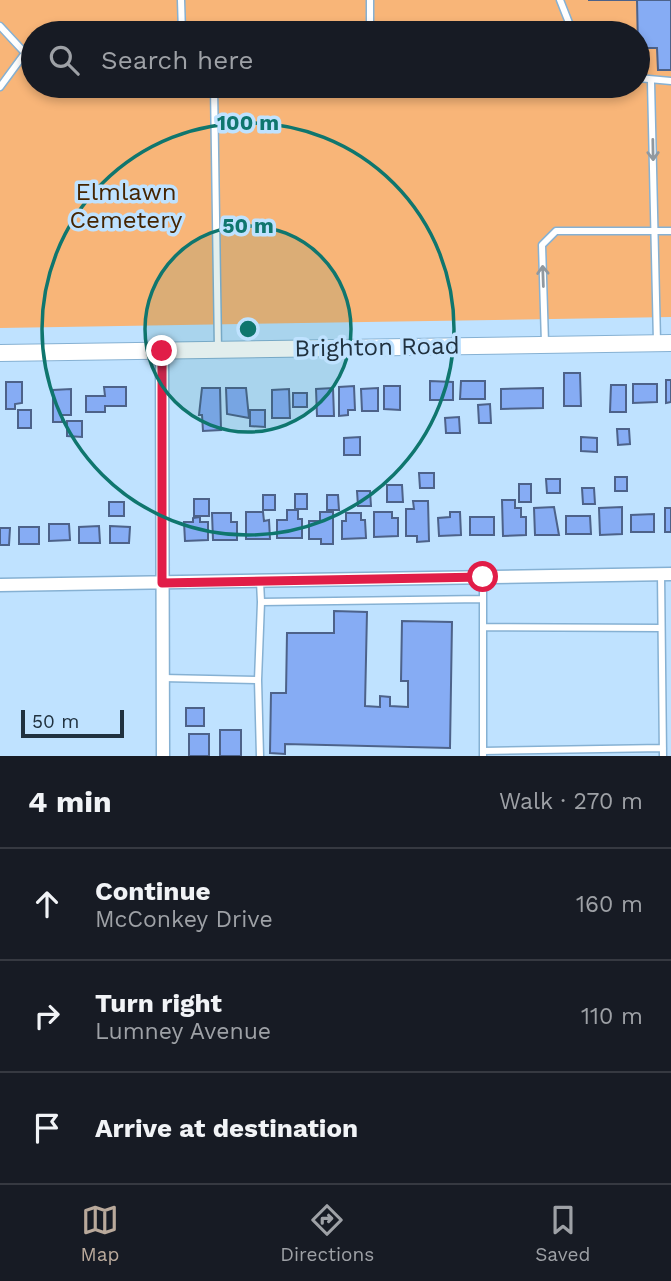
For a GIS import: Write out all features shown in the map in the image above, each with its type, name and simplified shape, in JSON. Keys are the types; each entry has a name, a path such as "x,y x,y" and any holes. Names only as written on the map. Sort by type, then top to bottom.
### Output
{"street":[{"name":"Brighton Road","path":"0,353 664,343"},
{"path":"162,351 163,756"},
{"path":"0,585 666,574"}],"lane":[{"path":"181,0 182,21"},
{"path":"369,0 370,21"},
{"path":"560,0 568,21"},
{"path":"0,26 21,49"},
{"path":"0,88 21,59"},
{"path":"664,343 655,231 651,82 671,81"},
{"path":"215,98 218,350"},
{"path":"545,345 542,245 547,238 556,231 671,231"},
{"path":"483,577 483,753 663,752 661,628 666,574"},
{"path":"260,581 260,756"},
{"path":"261,602 483,599"},
{"path":"483,627 661,628"},
{"path":"163,678 258,680"}],"green space":[{"name":"Elmlawn Cemetery","path":"0,0 671,0 671,317 0,328"}],"building":[{"path":"637,0 671,0 671,70 658,70 657,48 650,48 650,21 637,21"},
{"path":"564,373 580,373 581,406 564,406"},
{"path":"666,380 671,380 671,402 666,403"},
{"path":"430,381 453,382 453,400 430,400"},
{"path":"461,381 485,381 485,399 460,399"},
{"path":"6,382 22,382 22,403 15,404 15,409 6,409"},
{"path":"633,384 657,384 657,402 633,403"},
{"path":"611,385 626,385 626,412 610,412"},
{"path":"354,386 355,410 348,410 348,415 339,416 339,387"},
{"path":"384,386 400,386 400,410 384,409"},
{"path":"104,387 126,387 126,406 105,406 105,412 86,412 86,396 105,396"},
{"path":"202,388 220,388 221,430 203,431 202,415 199,415"},
{"path":"226,388 246,388 249,418 227,414"},
{"path":"333,388 334,416 317,416 316,389"},
{"path":"378,388 378,411 362,411 361,389"},
{"path":"543,388 543,408 501,409 501,389"},
{"path":"71,389 71,415 62,415 62,422 53,422 53,390"},
{"path":"289,389 290,418 272,418 272,390"},
{"path":"293,393 307,393 307,407 293,407"},
{"path":"490,404 491,423 479,423 478,405"},
{"path":"18,410 31,410 31,428 18,428"},
{"path":"250,410 265,410 265,427 250,426"},
{"path":"459,417 460,433 446,433 445,418"},
{"path":"67,421 82,421 82,437 67,436"},
{"path":"617,429 629,429 630,444 618,445"},
{"path":"360,437 360,455 344,455 344,438"},
{"path":"581,437 597,438 597,452 581,451"},
{"path":"419,473 434,473 434,488 420,488"},
{"path":"615,477 627,477 627,491 615,491"},
{"path":"546,479 560,479 560,493 547,493"},
{"path":"519,484 531,484 531,502 519,502"},
{"path":"387,485 402,485 403,502 387,502"},
{"path":"582,488 594,488 595,504 583,504"},
{"path":"357,491 370,491 371,506 358,506"},
{"path":"295,494 307,494 307,509 295,509"},
{"path":"263,495 275,495 275,510 263,510"},
{"path":"327,495 338,495 339,510 327,510"},
{"path":"194,499 209,499 209,516 194,516"},
{"path":"502,500 515,500 515,508 521,508 521,517 526,517 526,535 503,536"},
{"path":"413,501 428,501 429,541 417,542 417,536 406,536 406,509 414,509"},
{"path":"109,502 124,502 124,516 109,516"},
{"path":"554,507 559,535 535,535 534,508"},
{"path":"622,507 622,534 600,535 599,508"},
{"path":"665,508 671,508 671,532 665,532"},
{"path":"287,510 298,510 298,519 302,519 302,538 277,538 277,520 287,520"},
{"path":"246,512 263,512 264,521 269,520 270,539 246,539"},
{"path":"320,512 333,512 333,544 321,544 321,539 309,539 309,521 320,521"},
{"path":"374,512 392,512 392,518 398,518 398,536 374,537"},
{"path":"450,512 460,512 461,535 439,536 438,518 450,517"},
{"path":"212,513 231,513 231,522 237,522 237,540 213,540"},
{"path":"346,513 361,513 361,520 365,520 366,538 342,539 342,521 346,521"},
{"path":"654,514 654,532 631,532 631,515"},
{"path":"566,516 590,516 591,534 566,534"},
{"path":"200,517 200,522 208,522 208,540 185,541 184,522 193,522 193,518"},
{"path":"470,517 494,517 494,535 470,535"},
{"path":"49,524 69,524 70,540 49,541"},
{"path":"99,526 100,543 79,543 79,527"},
{"path":"110,526 130,527 129,543 110,543"},
{"path":"19,527 39,527 39,544 19,544"},
{"path":"0,528 10,528 9,545 0,545"},
{"path":"334,611 367,612 365,706 380,707 380,696 390,697 390,706 408,707 408,681 401,681 402,621 452,622 450,748 285,744 285,754 270,753 271,693 286,693 287,633 334,633"},
{"path":"186,708 204,708 204,726 186,726"},
{"path":"220,730 241,730 241,756 220,756"},
{"path":"189,734 209,734 209,756 189,756"}],"route":[{"path":"162,351 162,583 483,577"}]}
